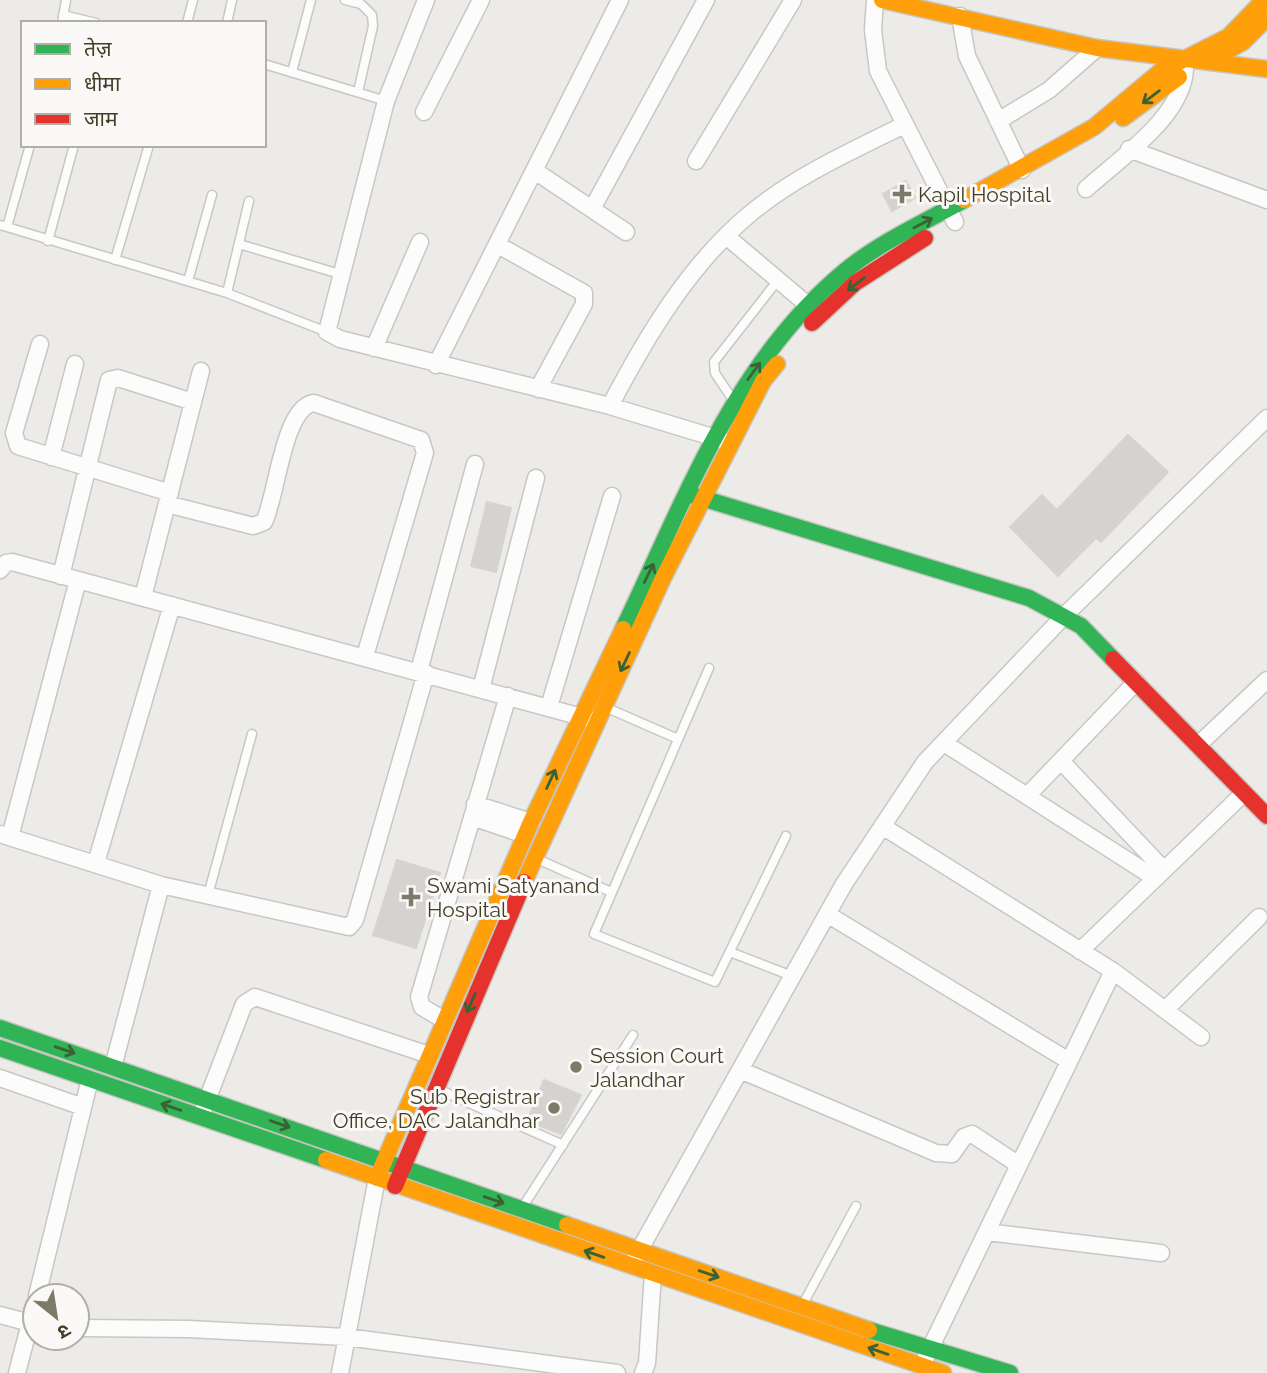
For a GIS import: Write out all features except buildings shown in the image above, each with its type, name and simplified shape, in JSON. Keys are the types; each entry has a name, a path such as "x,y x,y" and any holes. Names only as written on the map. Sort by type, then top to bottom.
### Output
{"street":[{"path":"426,0 386,101 327,332 436,365 610,406 732,442"},
{"path":"424,111 481,0"},
{"path":"436,365 620,0"},
{"path":"592,209 706,0"},
{"path":"696,161 793,0"},
{"path":"875,0 874,57 904,125 952,215"},
{"path":"882,0 1185,67"},
{"path":"395,1186 435,1088 528,829 715,438 751,373 809,306 845,271 952,215 1053,168 1228,37 1264,0"},
{"path":"960,16 960,34 967,56 1022,170"},
{"path":"340,1373 377,1178 429,1055 444,1020 478,966 535,858 704,498 763,381 808,326 855,283 952,215 1094,127 1140,86 1185,67 1208,62 1243,42 1267,18"},
{"path":"998,121 1049,90 1097,48"},
{"path":"1208,62 1267,68"},
{"path":"1086,189 1176,103 1185,67"},
{"path":"610,406 652,332 700,265 726,236 752,212 802,178 904,125"},
{"path":"1129,149 1267,200"},
{"path":"535,171 626,232"},
{"path":"726,236 809,306"},
{"path":"374,348 420,242"},
{"path":"498,245 584,293 584,304 538,389"},
{"path":"40,344 14,440 23,448 253,526 264,522 293,418 307,404 326,407 421,440 425,453 365,656"},
{"path":"51,457 75,364"},
{"path":"144,597 201,371"},
{"path":"61,576 109,380 118,378 193,402"},
{"path":"631,1266 827,914 926,762 1065,615 1267,418"},
{"path":"78,580 5,835 162,884 344,928 353,924 475,464"},
{"path":"481,689 536,478"},
{"path":"688,494 1029,598 1065,615 1081,626 1267,816"},
{"path":"549,708 612,496"},
{"path":"0,570 6,563 12,562 549,708 581,716 601,714"},
{"path":"96,863 172,605"},
{"path":"1198,745 1267,680"},
{"path":"1027,796 1136,681"},
{"path":"444,1020 422,1007 419,997 508,696"},
{"path":"944,743 1027,796 1160,874"},
{"path":"1061,761 1160,874"},
{"path":"1080,951 1244,793"},
{"path":"474,810 528,829"},
{"path":"882,826 1113,971 1201,1037"},
{"path":"113,1067 162,884"},
{"path":"827,914 1069,1061"},
{"path":"1166,1009 1258,917"},
{"path":"922,1366 1113,971"},
{"path":"200,1117 244,1004 255,997 429,1055"},
{"path":"0,1028 802,1307 930,1350 1010,1373"},
{"path":"0,1048 922,1366 944,1373 949,1355"},
{"path":"740,1070 936,1153 952,1154 964,1137 972,1134 1019,1165"},
{"path":"0,1078 83,1107"},
{"path":"40,1282 90,1079"},
{"path":"986,1232 1161,1253"},
{"path":"643,1373 647,1363 653,1274"},
{"path":"0,1315 21,1321"},
{"path":"91,1328 189,1329 346,1337 617,1373"},
{"path":"16,1373 22,1352"}],"lane":[{"path":"63,19 66,0"},
{"path":"188,21 193,0"},
{"path":"227,21 232,0"},
{"path":"292,72 311,0"},
{"path":"345,0 361,4 372,15 373,26 358,92"},
{"path":"266,65 386,101"},
{"path":"29,147 3,226 227,293 327,332"},
{"path":"48,241 73,147"},
{"path":"115,260 148,147"},
{"path":"188,281 212,195"},
{"path":"227,293 249,201"},
{"path":"239,244 343,275"},
{"path":"734,402 715,373 714,362 778,280"},
{"path":"709,668 594,934 715,982 786,836"},
{"path":"601,714 678,739"},
{"path":"208,895 252,734"},
{"path":"535,858 611,892"},
{"path":"730,952 792,976"},
{"path":"511,1226 633,1035"},
{"path":"435,1088 563,1145"},
{"path":"802,1307 856,1206"}],"traffic: fast":[{"path":"623,629 715,437 772,348 806,308 845,271 888,242 964,200"},
{"path":"692,495 1029,598 1081,626 1113,659"},
{"path":"0,1028 567,1225"},
{"path":"0,1048 326,1160"},
{"path":"869,1330 1010,1373"}],"traffic: slow":[{"path":"882,0 1097,48 1267,69"},
{"path":"964,200 1094,127 1161,71 1228,37 1264,0"},
{"path":"1220,55 1243,42 1267,18"},
{"path":"1123,118 1179,77"},
{"path":"524,882 663,578 763,381 777,364"},
{"path":"377,1178 531,822 623,629"},
{"path":"326,1160 943,1373"},
{"path":"567,1225 869,1330"}],"traffic: jam":[{"path":"812,323 855,283 925,238"},
{"path":"1113,659 1267,816"},
{"path":"395,1186 524,882"}],"place":[{"name":"Kapil Hospital","path":"902,194"},
{"name":"Swami Satyanand Hospital","path":"411,897"},
{"name":"Session Court Jalandhar","path":"576,1067"},
{"name":"Sub Registrar Office, DAC Jalandhar","path":"554,1108"}]}
